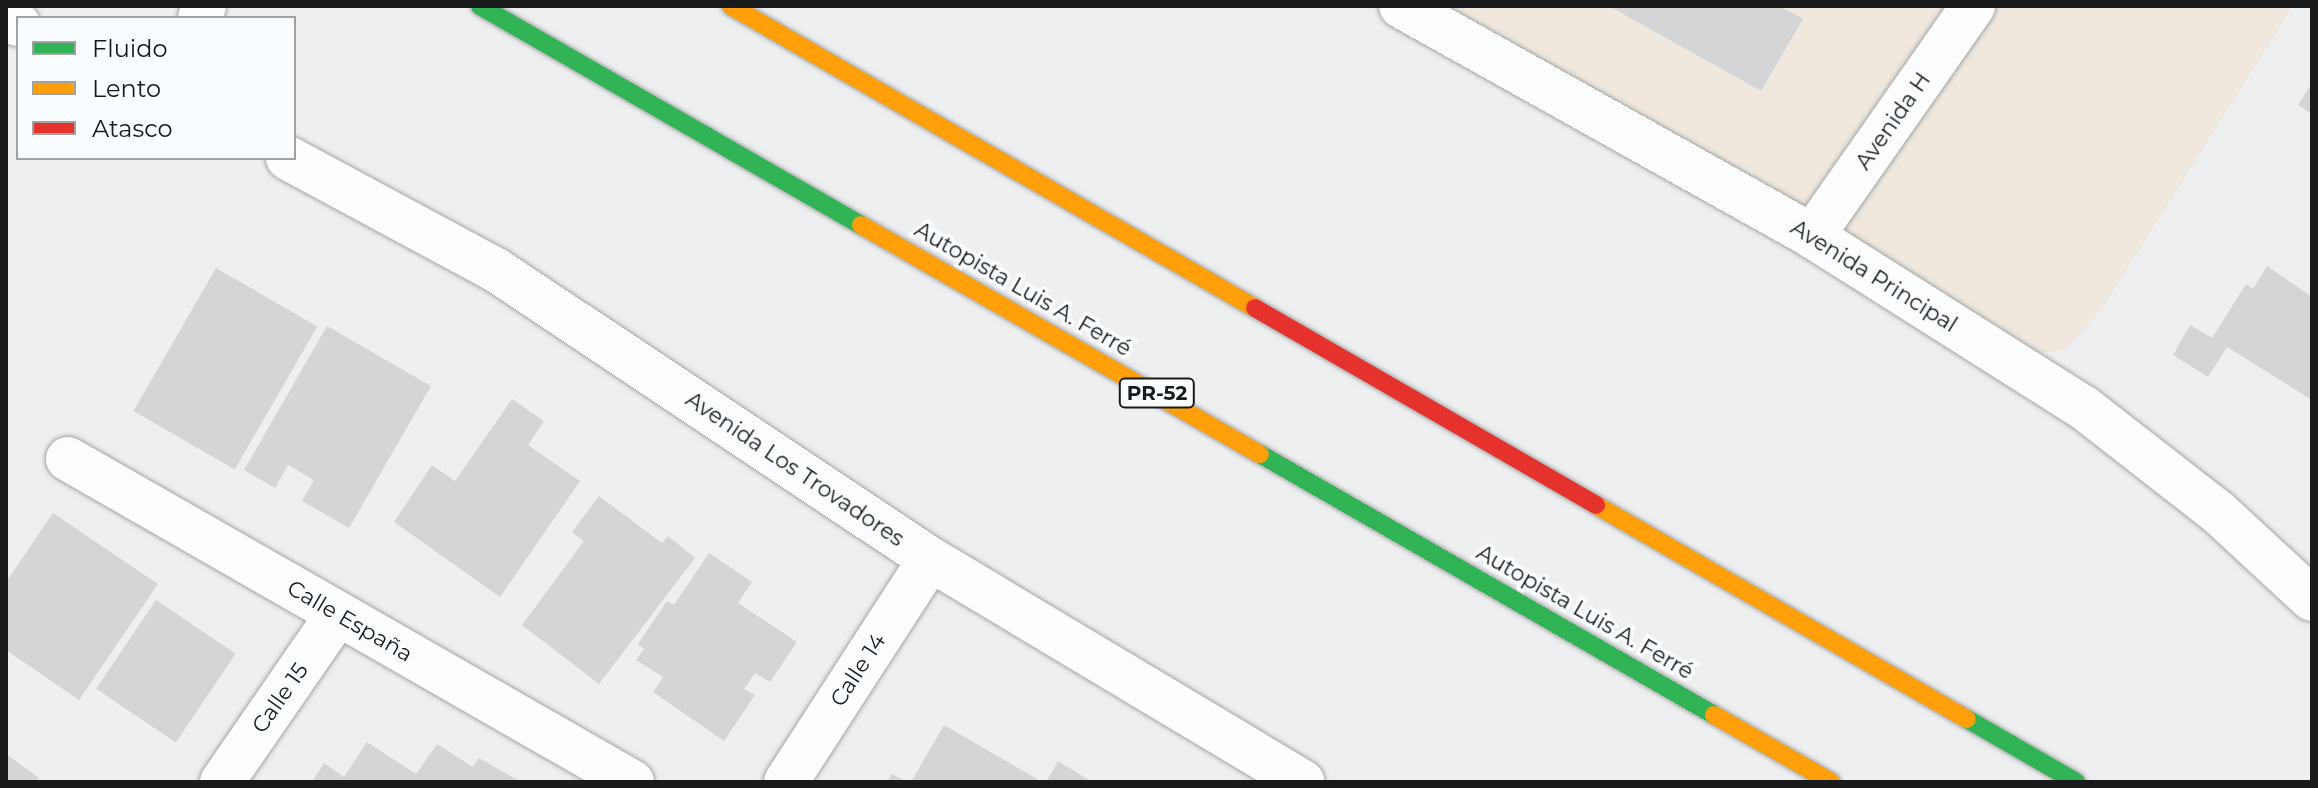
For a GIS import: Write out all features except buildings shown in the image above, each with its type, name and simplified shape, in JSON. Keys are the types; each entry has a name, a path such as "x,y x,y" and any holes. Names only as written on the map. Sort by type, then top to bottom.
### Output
{"highway":[{"name":"Autopista Luis A. Ferré","path":"480,6 1831,782"},
{"path":"731,6 2076,782"}],"street":[{"name":"Avenida Principal","path":"1401,6 1812,236 2083,407 2218,512 2312,599"},
{"name":"Avenida H","path":"1812,236 1973,6"},
{"name":"Avenida Los Trovadores","path":"292,160 496,270 930,559 1302,782"},
{"name":"Calle España","path":"68,459 632,782"},
{"name":"Calle 14","path":"786,782 930,559"},
{"name":"Calle 15","path":"222,782 338,614"}],"shaded area":[{"path":"1392,6 2293,6 2102,309 2066,349 2000,361"}],"traffic: fast":[{"path":"480,6 861,225"},
{"path":"1260,454 1714,715"},
{"path":"1967,719 2076,782"}],"traffic: slow":[{"path":"731,6 1255,308"},
{"path":"861,225 1260,454"},
{"path":"1596,505 1967,719"},
{"path":"1714,715 1831,782"}],"traffic: jam":[{"path":"1255,308 1596,505"}]}
